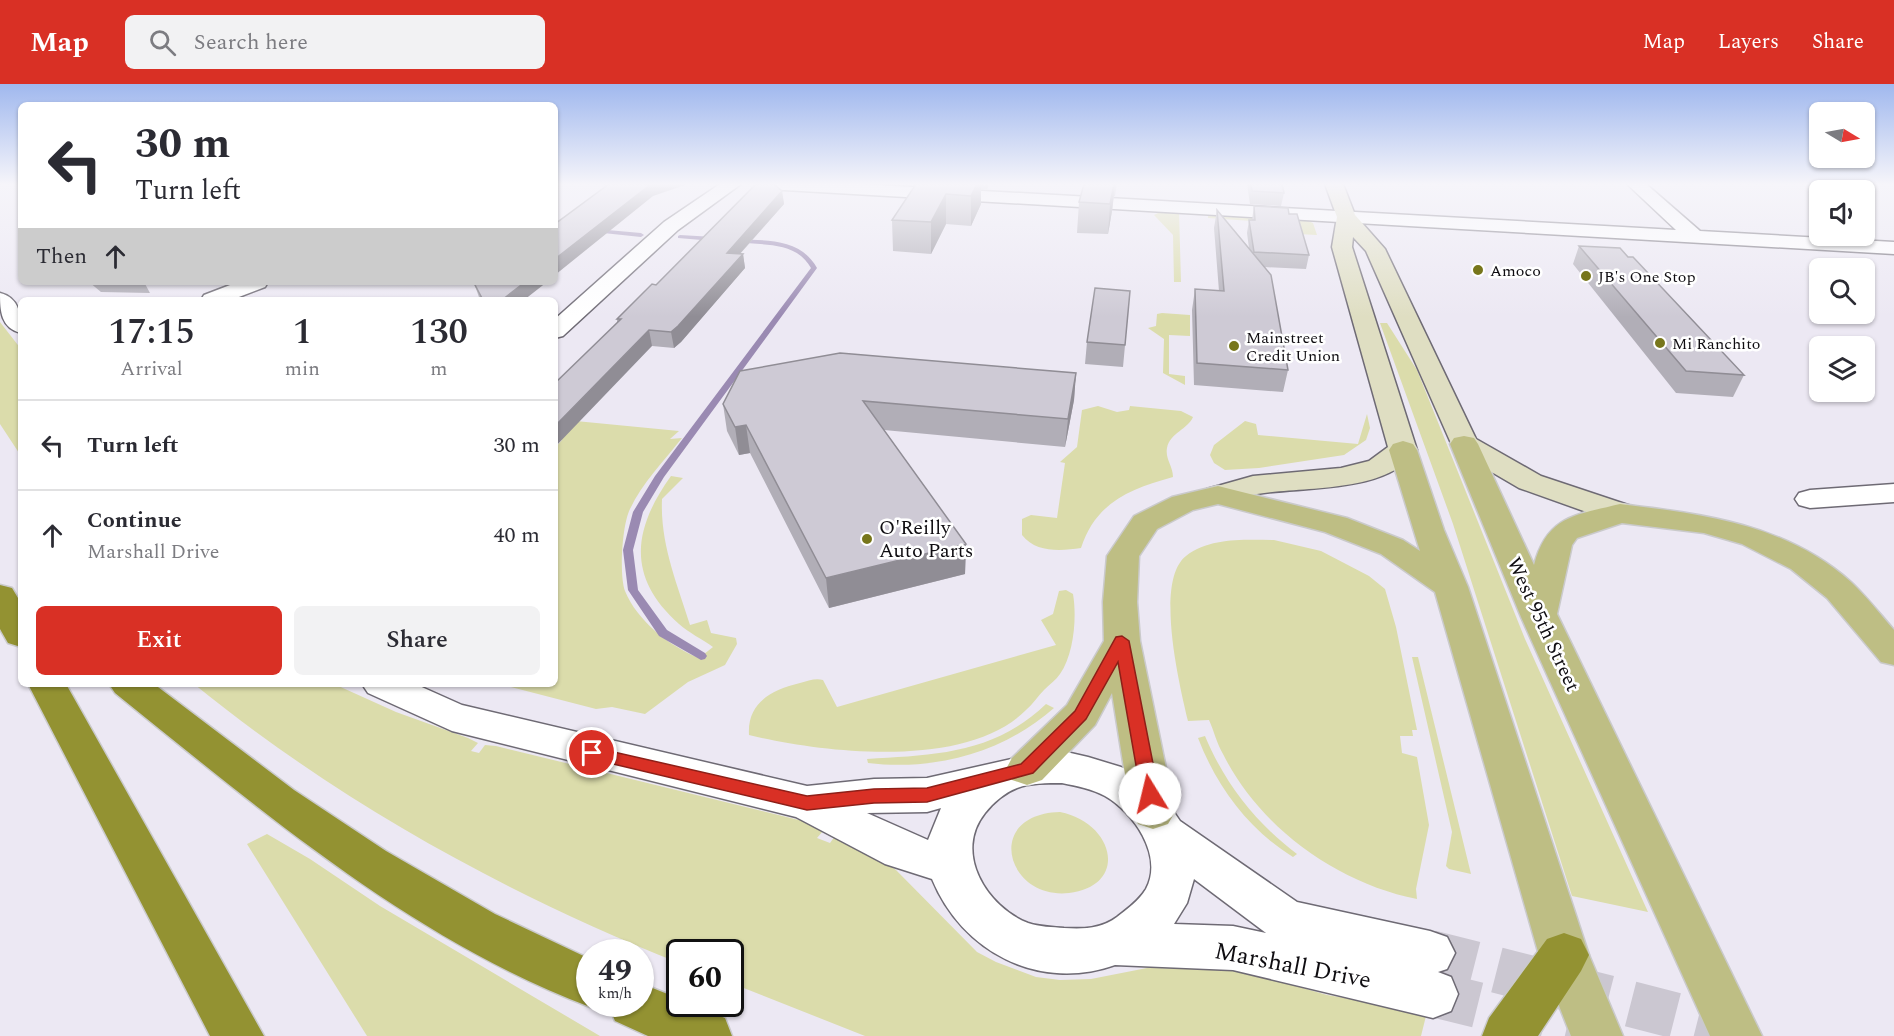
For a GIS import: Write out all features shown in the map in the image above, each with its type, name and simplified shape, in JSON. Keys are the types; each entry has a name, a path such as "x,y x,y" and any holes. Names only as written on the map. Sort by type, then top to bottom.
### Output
{"highway":[{"path":"0,585 18,600"},
{"path":"0,596 18,629"},
{"path":"49,687 238,1036"},
{"path":"132,687 301,818 405,886 538,961 576,978"},
{"path":"1508,1036 1564,955"},
{"path":"654,1013 706,1036"}],"main road":[{"name":"West 95th Street","path":"1344,228 1342,247 1428,530 1451,587 1564,955 1597,1036"},
{"name":"West 95th Street","path":"1356,228 1375,249 1539,616 1625,792 1736,1036"},
{"path":"1464,444 1530,482 1620,513 1706,524 1744,534 1803,562 1839,590 1894,653"},
{"path":"1160,823 1122,641 1120,602 1123,556 1145,523 1183,503 1253,484 1342,477 1379,467 1403,450"},
{"path":"1218,495 1336,525 1392,547 1451,587"},
{"path":"1539,616 1556,544 1566,531 1620,513"},
{"path":"1012,774 1081,715 1122,641"}],"street":[{"path":"558,328 668,228"},
{"path":"1555,228 1894,248"},
{"path":"1686,228 1694,236"},
{"path":"220,297 250,285"},
{"path":"0,300 18,322"},
{"path":"1810,499 1894,493"},
{"path":"387,687 452,717 592,753 807,803 901,851 950,866"},
{"path":"807,803 874,796 927,795 1012,774 1062,767 1096,774 1128,790 1160,823 1174,866 1168,897 1148,924 1117,944 1082,951 1046,950 1011,938 981,919 962,894 950,866 950,840 958,814 975,794 1012,774"},
{"name":"Marshall Drive","path":"1117,944 1233,948 1432,974 1285,920 1160,823"}],"green space":[{"path":"1167,228 1179,228 1181,282 1174,282 1173,235"},
{"path":"1278,228 1315,228 1317,235 1298,234"},
{"path":"1157,314 1190,315 1190,336 1169,335 1169,374 1185,376 1185,385 1163,373 1164,339 1148,328 1156,326"},
{"path":"0,322 18,345 18,451 0,424"},
{"path":"1380,323 1387,323 1417,370 1525,639 1648,912 1572,896 1453,524"},
{"path":"1098,406 1117,412 1129,410 1130,406 1181,411 1193,417 1172,439 1167,448 1173,477 1129,493 1105,508 1087,532 1081,548 1057,550 1034,545 1022,535 1022,519 1031,515 1057,518 1065,463 1060,462 1077,447 1082,410"},
{"path":"1367,414 1370,428 1366,440 1344,455 1259,468 1225,470 1214,463 1210,455 1214,445 1245,421 1256,424 1258,435 1358,444"},
{"path":"558,419 679,431 670,439 682,438 647,481 627,516 622,550 623,584 630,602 638,613 666,640 699,658 713,647 683,627 662,606 650,588 643,570 641,552 643,534 649,515 671,476 683,478 662,499 662,516 670,563 690,625 707,620 711,633 736,638 737,644 725,665 688,682 645,714 612,707 596,709 511,687 558,687 558,445 562,440"},
{"path":"1274,540 1321,551 1369,576 1385,589 1396,627 1417,730 1412,730 1413,736 1400,736 1402,753 1417,757 1429,825 1416,889 1417,899 1358,880 1330,866 1304,848 1258,806 1239,781 1221,750 1209,720 1188,721 1175,660 1170,610 1177,569 1186,556 1206,545 1228,541"},
{"path":"1066,590 1073,594 1075,613 1071,646 1065,666 1029,708 1000,729 968,742 932,749 893,752 815,747 749,735 749,724 757,706 771,694 789,686 817,679 823,680 837,707 1056,645 1041,620 1053,614 1059,591"},
{"path":"1412,657 1418,657 1471,874 1449,869 1446,866 1452,832"},
{"path":"198,687 341,687 396,712 478,743 471,751 479,753 485,745 496,746 803,821 823,831 817,838 830,843 835,836 863,846 896,870 977,952 1036,977 1060,980 1091,979 1147,968 1237,969 1327,995 1427,1012 1421,1036 865,1036 744,988 744,939 666,939 666,958 654,953 654,939 621,939 488,876 426,842 307,768"},
{"path":"1046,704 1054,708 1034,724 1013,737 967,755 918,764 868,763 867,759 940,753 984,742 1026,721"},
{"path":"1205,736 1222,770 1243,801 1268,829 1297,854 1293,857 1277,846 1248,820 1236,805 1206,756 1198,738"},
{"path":"1060,812 1079,818 1093,828 1103,841 1108,854 1107,867 1101,879 1088,888 1069,893 1047,892 1030,884 1018,871 1012,856 1012,840 1020,826 1036,816"},
{"path":"267,834 310,859 380,906 600,1036 367,1036 247,844"}],"building":[{"path":"558,228 594,228 558,257"},
{"path":"712,228 749,228 727,253 743,254 678,326 671,332 649,330 558,423 558,380 621,319 617,319 652,284 656,285"},
{"path":"1219,228 1232,228 1271,275 1288,370 1197,363 1195,289 1224,291"},
{"path":"1250,228 1301,228 1309,255 1254,252"},
{"path":"1579,246 1620,248 1628,257 1633,257 1744,375 1686,371"},
{"path":"475,285 521,285 506,297 481,297"},
{"path":"1095,288 1130,291 1125,345 1087,342"},
{"path":"840,353 1076,373 1068,419 863,401 966,544 826,578 746,425 735,427 723,404 740,371"}],"waterway":[{"path":"596,231 641,235"},
{"path":"680,237 714,239"},
{"path":"701,656 663,633 633,590 628,550 638,512 660,476 814,268 809,259 792,248 771,243 738,241"}],"tunnel":[{"path":"1430,953 1756,1036"},
{"path":"1433,994 1603,1036"}],"place":[{"name":"Amoco","path":"1478,270"},
{"name":"JB's One Stop","path":"1586,276"},
{"name":"Mi Ranchito","path":"1660,343"},
{"name":"Mainstreet Credit Union","path":"1234,346"},
{"name":"O'Reilly Auto Parts","path":"867,539"}],"route":[{"path":"592,753 807,803 874,796 927,795 1027,769 1081,715 1122,641 1150,794"}]}
